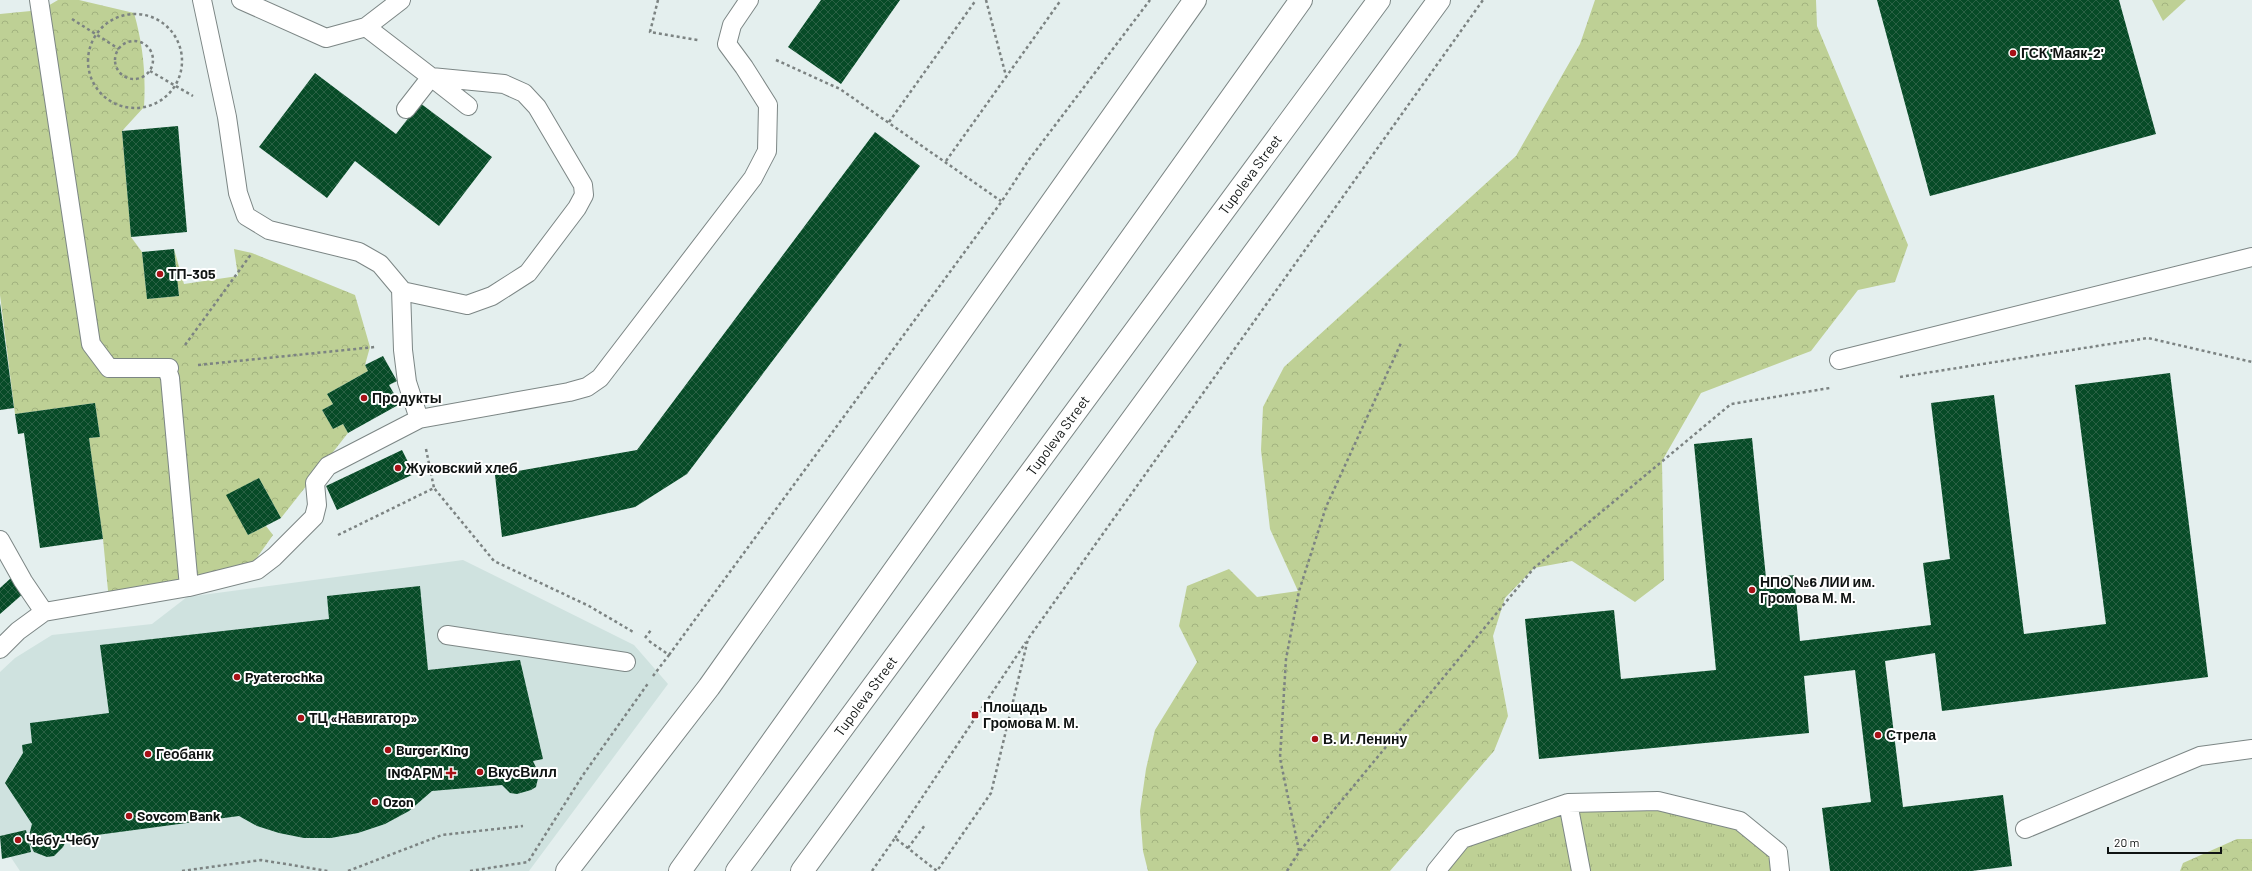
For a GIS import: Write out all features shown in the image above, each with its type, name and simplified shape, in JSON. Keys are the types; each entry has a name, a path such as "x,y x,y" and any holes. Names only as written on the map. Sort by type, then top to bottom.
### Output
{"main road":[{"path":"567,871 709,687 1195,0"},
{"path":"680,871 1301,0"},
{"name":"Tupoleva Street","path":"737,871 1379,0"},
{"path":"802,871 1439,0"}],"lane":[{"path":"39,0 91,344 109,368 169,368 167,369 170,378 189,587"},
{"path":"202,0 228,117 238,193 246,216 269,230 359,252 380,264 402,291 403,344 407,382 419,419"},
{"path":"241,0 326,38 366,27 401,0"},
{"path":"0,650 18,631 44,612 189,587 257,570 284,548 314,517 317,505 315,483 328,466 419,419 569,392 588,387 600,378 753,178 767,151 768,105 744,67 727,44 732,25 749,0"},
{"path":"366,27 468,106"},
{"path":"406,109 431,77"},
{"path":"402,291 467,305 492,296 528,273 564,226 584,195 583,185 537,107 524,93 504,84 431,77"},
{"path":"1838,360 2252,257"},
{"path":"0,540 23,581 44,612"},
{"path":"447,636 626,662"},
{"path":"2025,829 2200,756 2252,749"},
{"path":"1436,871 1462,839 1568,803 1658,801 1740,821 1778,852 1780,871"},
{"path":"1568,803 1581,871"}],"path":[{"path":"658,0 650,32 727,44 749,49 840,89 1002,201"},
{"path":"889,122 976,0"},
{"path":"986,0 1006,77"},
{"path":"946,161 1061,0"},
{"path":"470,871 528,862 583,775 1002,201 1028,161 1150,0"},
{"path":"872,871 1028,639 1483,0"},
{"path":"134,13 148,15 167,26 177,40 182,55 181,71 175,86 161,100 144,107 126,108 111,102 98,91 89,72 88,51 97,35 104,25 118,17 134,13"},
{"path":"67,16 119,49"},
{"path":"130,41 142,42 148,46 154,58 150,71 146,76 133,79 120,74 115,64 115,58 119,49 130,41"},
{"path":"150,71 228,117"},
{"path":"169,368 269,230"},
{"path":"1896,378 2148,338 2252,362"},
{"path":"1299,852 1280,758 1286,659 1298,591 1326,507 1401,343"},
{"path":"169,368 403,344"},
{"path":"1287,871 1299,852 1534,568 1731,404 1833,388"},
{"path":"419,419 434,488 494,561 589,606 645,638 669,656"},
{"path":"337,535 434,488"},
{"path":"645,638 651,630"},
{"path":"895,838 937,870 991,793 1028,639"},
{"path":"908,848 924,825"},
{"path":"348,871 442,835 523,826"},
{"path":"182,871 261,860 328,871"}],"shaded area":[{"path":"463,560 634,645 668,684 529,871 20,871 0,841 0,672 15,658 52,635 152,624 187,597"}],"green space":[{"path":"58,0 79,0 134,13 140,37 143,60 145,83 144,107 122,131 131,237 142,252 147,299 179,296 174,249 184,284 238,276 234,249 252,253 355,295 370,347 365,365 368,371 327,394 333,404 322,410 333,429 343,424 348,433 281,518 259,478 227,495 248,535 266,526 273,535 246,573 109,601 103,539 89,438 100,437 95,403 15,414 0,295 0,14 41,10"},
{"path":"1595,0 1816,0 1817,26 1908,245 1895,282 1858,290 1811,351 1701,393 1662,461 1664,580 1635,602 1572,561 1534,568 1505,598 1493,636 1508,716 1494,751 1390,871 1148,871 1143,851 1140,811 1146,769 1155,730 1197,662 1179,626 1187,586 1229,569 1257,597 1298,591 1270,529 1261,450 1263,407 1284,367 1516,156 1580,44"},
{"path":"2152,0 2186,0 2163,21"},
{"path":"1659,803 1739,825 1774,854 1776,871 1585,871 1573,806"},
{"path":"1566,806 1579,871 1439,871 1463,841"},
{"path":"2237,839 2252,839 2252,871 2180,871 2183,863"}],"building":[{"path":"821,0 900,0 841,84 788,47"},
{"name":"ГСК 'Маяк-2'","path":"1877,0 2119,0 2156,134 1930,196"},
{"path":"315,73 396,134 420,103 492,157 439,226 355,161 327,198 259,147"},
{"path":"178,126 187,232 131,237 122,131"},
{"path":"875,132 920,166 687,474 635,507 502,537 495,475 637,450"},
{"name":"ТП-305","path":"174,249 179,296 147,299 142,252"},
{"path":"0,303 14,408 0,410"},
{"path":"383,356 397,381 389,385 400,404 348,433 343,424 333,429 322,410 333,404 327,394 368,371 365,365"},
{"path":"2170,373 2208,677 1942,711 1935,653 1885,661 1903,807 2003,795 2012,866 1972,871 1830,871 1822,808 1871,802 1855,670 1804,676 1809,733 1539,759 1525,619 1614,610 1621,679 1716,670 1694,444 1752,438 1766,578 1794,575 1800,641 1931,625 1923,563 1950,559 1931,403 1994,395 2024,634 2106,624 2075,385"},
{"path":"95,403 100,437 89,438 103,539 40,548 24,433 18,434 15,414"},
{"path":"402,450 414,474 337,510 326,486"},
{"path":"259,478 281,518 248,535 226,495"},
{"path":"11,578 24,593 0,614 0,588"},
{"name":"ТЦ «Навигатор»","path":"420,586 428,670 520,660 543,759 533,761 539,774 536,787 517,794 510,793 502,785 432,791 409,811 385,824 358,833 331,838 304,838 279,833 257,826 239,816 67,839 63,847 54,856 47,857 34,852 29,842 31,852 2,859 0,836 26,830 28,839 32,824 5,783 23,753 22,745 32,743 30,723 109,713 100,645 329,619 327,596"}],"place":[{"name":"ГСК 'Маяк-2'","path":"2013,53"},
{"name":"ТП-305","path":"160,274"},
{"name":"Продукты","path":"364,398"},
{"name":"Жуковский хлеб","path":"398,468"},
{"name":"НПО №6 ЛИИ им. Громова М. М.","path":"1752,590"},
{"name":"Pyaterochka","path":"237,677"},
{"name":"Площадь Громова М. М.","path":"975,715"},
{"name":"ТЦ «Навигатор»","path":"301,718"},
{"name":"Стрела","path":"1878,735"},
{"name":"В. И. Ленину","path":"1315,739"},
{"name":"Burger King","path":"388,750"},
{"name":"Геобанк","path":"148,754"},
{"name":"ВкусВилл","path":"480,772"},
{"name":"INФАРМ","path":"451,773"},
{"name":"Ozon","path":"375,802"},
{"name":"Sovcom Bank","path":"129,816"},
{"name":"Чебу-Чебу","path":"18,840"}]}
